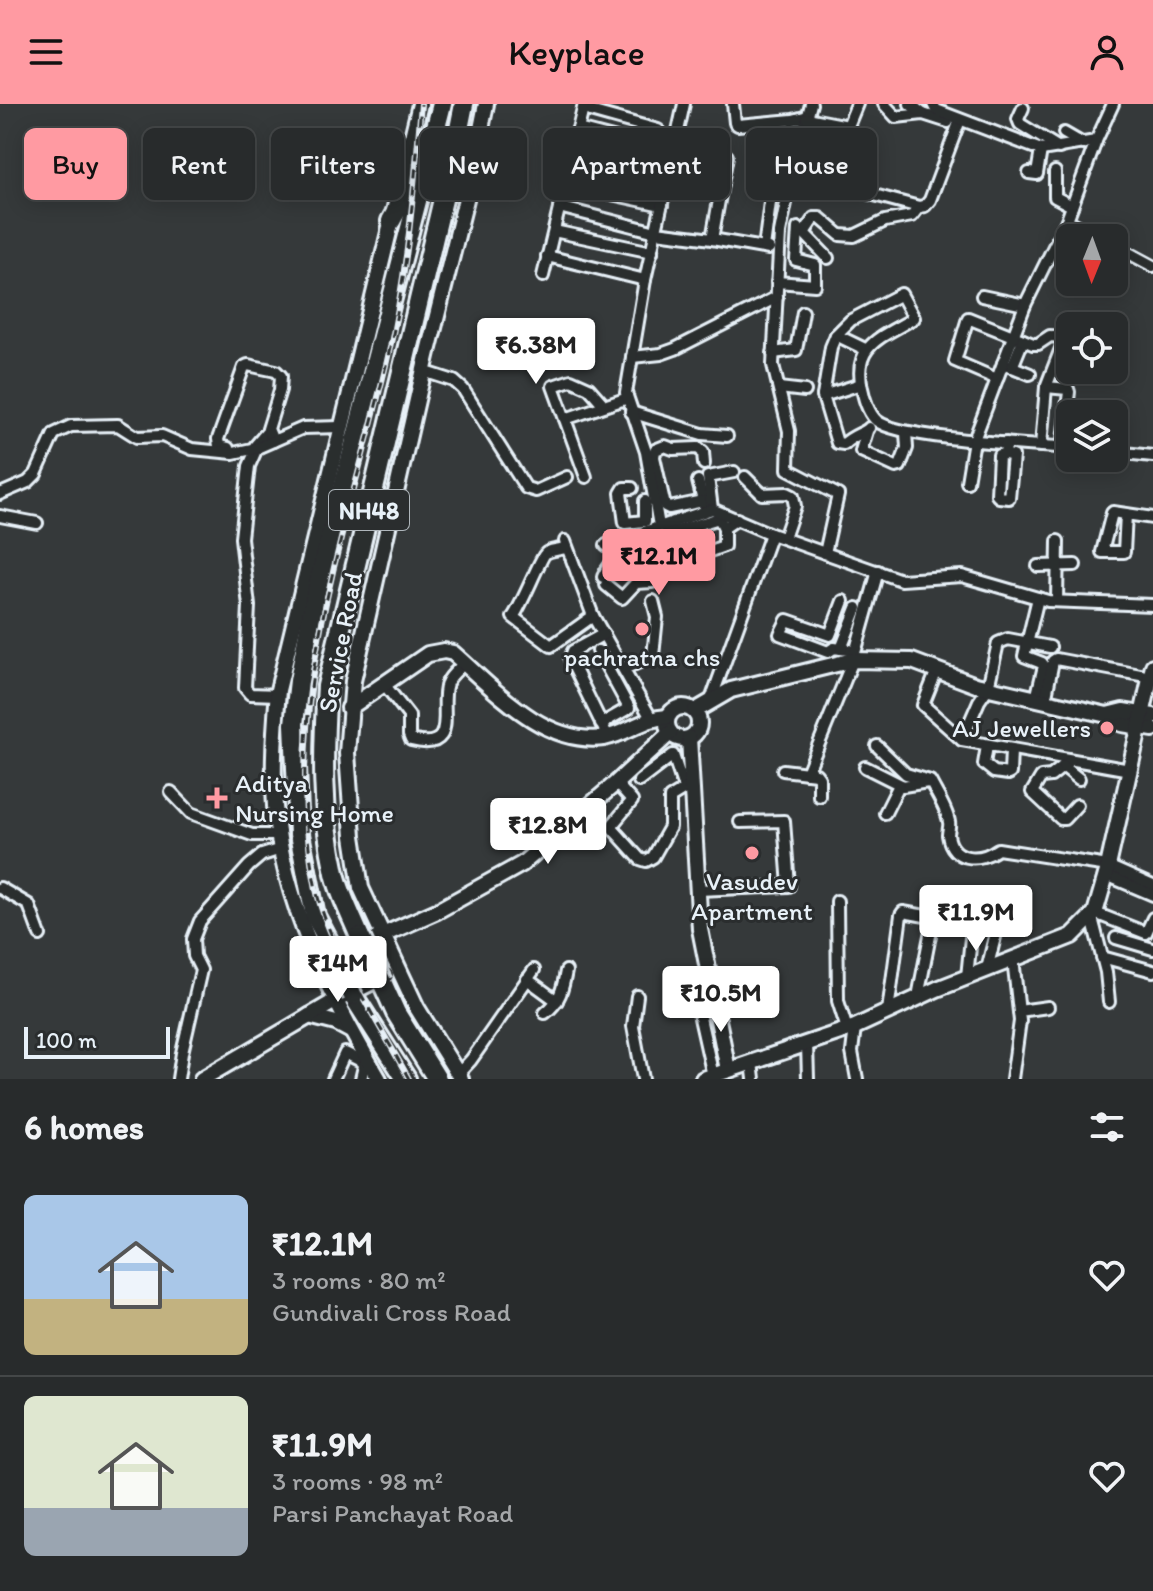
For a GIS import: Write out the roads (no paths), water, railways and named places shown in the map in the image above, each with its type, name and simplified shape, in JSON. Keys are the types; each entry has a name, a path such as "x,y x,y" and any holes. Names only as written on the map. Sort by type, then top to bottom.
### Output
{"highway":[{"path":"433,128 434,104"},
{"name":"NH48","path":"437,128 442,104"},
{"name":"NH48","path":"459,128 464,104"},
{"path":"462,128 470,104"},
{"path":"391,221 420,168"},
{"name":"NH48","path":"406,1079 344,999 333,950 315,916 299,834 294,724 315,596 420,195"},
{"name":"NH48","path":"437,1079 396,1013 335,875 323,771 327,686 443,200"}],"street":[{"path":"351,1037 344,999 320,970 288,877 280,842 275,807 274,759 278,695 420,104"},
{"name":"Service Road","path":"459,1076 417,1008 361,888 353,836 347,753 353,681 486,104"},
{"path":"677,128 684,104"},
{"path":"733,104 735,123 738,125 808,117 848,126 857,104"},
{"path":"805,128 811,104"},
{"path":"884,104 896,117 923,114 959,122 1041,150 1096,141"},
{"path":"910,104 923,114"},
{"path":"933,104 936,110 959,122"},
{"path":"967,482 974,440 997,379 1008,365 1025,305 1067,220 1113,104"},
{"path":"578,128 584,106 652,128"},
{"path":"1023,108 1018,119 1020,124 1056,146"},
{"path":"877,196 925,206 959,122"},
{"path":"1056,146 1065,134 1083,144"},
{"path":"404,140 410,142"},
{"path":"1029,173 1037,174 1041,150"},
{"path":"1055,172 1055,197 1072,206"},
{"path":"543,276 561,200"},
{"path":"639,200 662,205"},
{"path":"646,544 663,572 652,582 636,583 622,598 605,581 610,563 646,544 654,528 646,452 625,399 662,200"},
{"path":"712,239 719,200"},
{"path":"764,248 769,200"},
{"path":"787,200 778,252 778,388 789,431 788,469 838,495 825,553"},
{"path":"768,205 786,206"},
{"path":"559,207 656,232 778,252"},
{"path":"828,258 804,233 814,218 820,218 840,235 858,236 885,221 912,216 919,207"},
{"path":"1067,220 1075,224"},
{"path":"777,282 815,285 815,265 796,260 798,228"},
{"path":"554,231 652,252"},
{"path":"765,232 780,233"},
{"path":"1128,253 1153,266"},
{"path":"547,256 645,280"},
{"path":"867,431 854,434 844,444 837,443 823,396 831,347 836,335 851,320 901,294 914,318 865,349 860,365 865,403 876,420 906,432 974,440 1006,448 1056,447"},
{"path":"982,296 1025,305"},
{"path":"632,357 675,349 777,297"},
{"path":"777,353 796,350 803,312"},
{"path":"997,379 955,361 970,318 1038,344 1044,338 1055,335 1064,341 1046,387 1041,446"},
{"path":"836,335 865,349"},
{"path":"278,695 250,694 245,688 249,606 241,538 249,466 257,448 270,437 280,390 281,376 276,371 248,365 244,367 218,443 221,447 243,450 270,437 303,428 341,427"},
{"path":"1008,365 1030,374"},
{"path":"423,371 454,381 463,389 526,488 536,491 567,477"},
{"path":"586,477 553,386 571,380 589,388 604,405"},
{"path":"823,396 861,384"},
{"path":"1046,387 1068,389 1069,400"},
{"path":"778,388 805,391"},
{"path":"565,419 625,399"},
{"path":"631,412 702,434 727,436"},
{"path":"876,420 867,431 861,451 896,467 900,466 907,448 906,432"},
{"path":"0,494 28,482 36,474 54,434 71,426 118,425 137,437 162,436 192,449 207,451 233,453 257,448"},
{"path":"704,464 703,452 698,448 673,449 665,446 655,450 665,506 707,507 771,534 901,580 962,576 1038,598 1153,605"},
{"path":"1128,453 1153,456"},
{"path":"707,507 708,477 740,475 762,494 787,493 793,496 795,506 784,538"},
{"path":"698,481 707,507"},
{"path":"632,488 624,488 621,497 625,523 633,529 654,528 707,507"},
{"path":"616,558 608,544 645,521 649,502"},
{"path":"726,511 740,520"},
{"path":"1126,514 1153,518"},
{"path":"0,516 37,523"},
{"path":"716,519 724,528 724,546 672,562 663,537 666,534 716,519"},
{"path":"724,528 740,520"},
{"path":"711,700 771,534"},
{"path":"1058,541 1059,598"},
{"path":"593,616 551,646 513,617 528,592 541,559 565,544 593,616 651,718"},
{"path":"1038,566 1075,565"},
{"path":"807,773 854,656 878,571"},
{"path":"1038,598 1025,658 1044,666 1041,700"},
{"path":"624,669 653,656 657,617 653,601"},
{"path":"843,601 830,635 787,620 780,633 828,652 834,648 841,649 854,656"},
{"path":"841,649 857,608"},
{"path":"604,634 573,651 570,656 605,730"},
{"path":"962,740 988,688 998,643 1008,639 1050,647"},
{"path":"349,708 428,654 444,651 453,653 509,702 552,730 588,739 605,730 667,717 680,707 695,711 731,690 854,656 912,661 988,688 1107,715 1122,724 1147,722"},
{"path":"598,651 629,708 605,730"},
{"path":"696,1000 708,1077 851,1028 918,997 1072,936 1093,915 1107,870 1130,770 1147,722 1152,671 1056,659 1041,700"},
{"path":"384,684 409,716 411,740 430,742 441,736 445,728 446,686 464,663"},
{"path":"937,670 923,705 962,740 1067,763 1130,770"},
{"path":"688,786 689,738 699,727 695,711"},
{"path":"667,717 670,733 678,739 689,738"},
{"path":"637,777 670,733"},
{"path":"877,746 906,774 930,781 949,822 948,835 953,849 966,857 986,858 998,849 1107,870 1153,886"},
{"path":"987,746 984,764 994,772 1010,773 1011,750"},
{"path":"320,970 522,864 616,783 637,777 673,755 688,786 694,809 700,929 728,1070"},
{"path":"1067,763 1079,779"},
{"path":"1067,763 1051,776 1041,777 1032,792 1061,819 1077,805"},
{"path":"865,767 899,785 913,786 930,781"},
{"path":"783,770 818,776 819,796"},
{"path":"616,783 632,801 612,828 640,859 646,861 653,857 671,819 680,811 694,809"},
{"path":"885,813 899,785"},
{"path":"671,819 669,799 688,786"},
{"path":"171,792 191,813 280,842"},
{"path":"698,890 789,886 784,821 740,822"},
{"path":"178,1079 201,970 194,956 193,939 200,921 249,866 280,842"},
{"path":"1107,870 1153,895"},
{"path":"0,888 29,905 40,935"},
{"path":"957,899 974,903 967,977"},
{"path":"837,901 838,1001 851,1028 857,1079"},
{"path":"888,1011 903,912 933,920 918,997"},
{"path":"1093,915 1150,935 1153,918"},
{"path":"1093,915 1109,1002"},
{"path":"987,969 998,924 1013,927"},
{"path":"1116,938 1153,949"},
{"path":"1102,957 1153,971"},
{"path":"1012,1079 1019,1011 1013,959"},
{"path":"203,1079 309,1016 399,969"},
{"path":"545,1013 563,990 566,971"},
{"path":"459,1076 531,974 557,1001"},
{"path":"637,996 633,1026 643,1079"},
{"path":"1019,1011 1048,1007"},
{"path":"309,1016 336,1023 351,1037 370,1069"},
{"path":"807,1043 808,1079"},
{"path":"333,1079 345,1053 370,1069"},
{"path":"752,1062 754,1079"},
{"path":"361,1079 370,1069"}],"tunnel":[{"path":"334,496 392,510"}],"railway":[{"path":"409,1079 343,961 323,912 316,889 306,822 305,755 311,689 322,623 400,298 421,104"}],"place":[{"name":"pachratna chs","path":"642,629"},
{"name":"AJ Jewellers","path":"1107,728"},
{"name":"Aditya Nursing Home","path":"217,798"},
{"name":"Vasudev Apartment","path":"752,853"}]}
